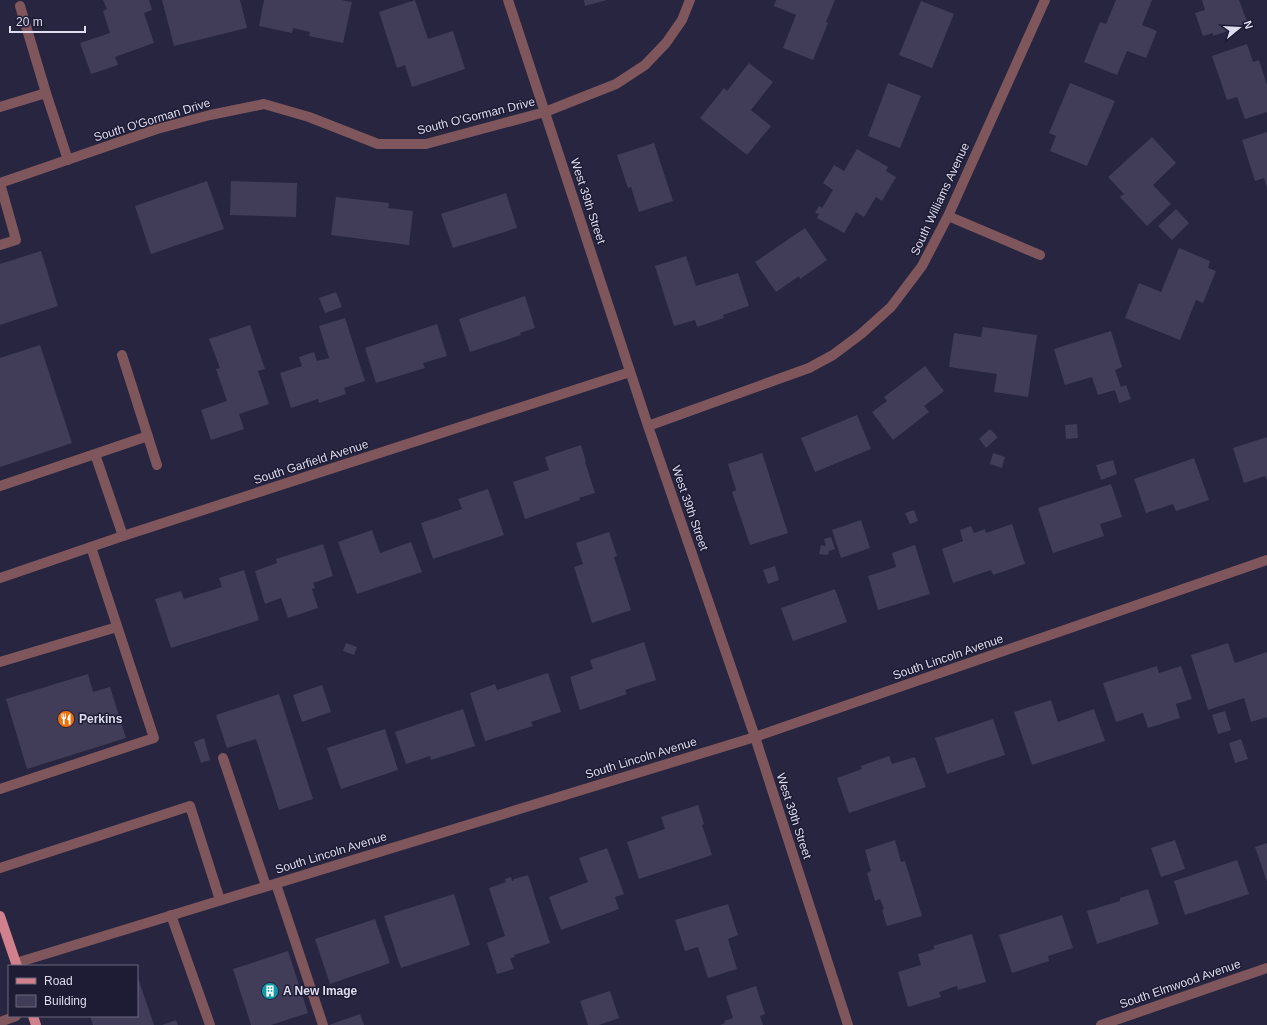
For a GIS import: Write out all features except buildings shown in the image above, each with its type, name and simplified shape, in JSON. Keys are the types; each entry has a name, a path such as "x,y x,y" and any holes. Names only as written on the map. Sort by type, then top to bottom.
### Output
{"main road":[{"path":"0,916 3,937 16,964"}],"street":[{"name":"West 39th Street","path":"508,0 648,426 755,737 848,1025"},
{"name":"South O'Gorman Drive","path":"0,183 157,129 210,114 264,104 309,117 378,144 426,144 545,112 616,84 645,65 666,43 682,20 690,0"},
{"name":"South Williams Avenue","path":"648,426 809,368 833,355 861,334 891,306 922,266 948,216 1045,0"},
{"path":"20,6 68,160"},
{"path":"0,107 46,93"},
{"path":"0,183 16,240 0,245"},
{"path":"948,216 1040,255"},
{"path":"122,355 157,465"},
{"name":"South Garfield Avenue","path":"0,578 123,536 630,372"},
{"path":"0,486 148,436"},
{"path":"95,454 123,536"},
{"path":"0,789 154,738 91,547"},
{"name":"South Lincoln Avenue","path":"16,964 171,915 755,737 1267,560"},
{"path":"0,662 117,627"},
{"path":"223,758 323,1025"},
{"path":"0,868 190,806 220,900"},
{"path":"171,915 210,1025"},
{"name":"South Elmwood Avenue","path":"1101,1025 1267,968"},
{"path":"0,1022 13,1017"}],"place":[{"name":"Perkins","path":"66,719"},
{"name":"A New Image","path":"270,991"}]}
